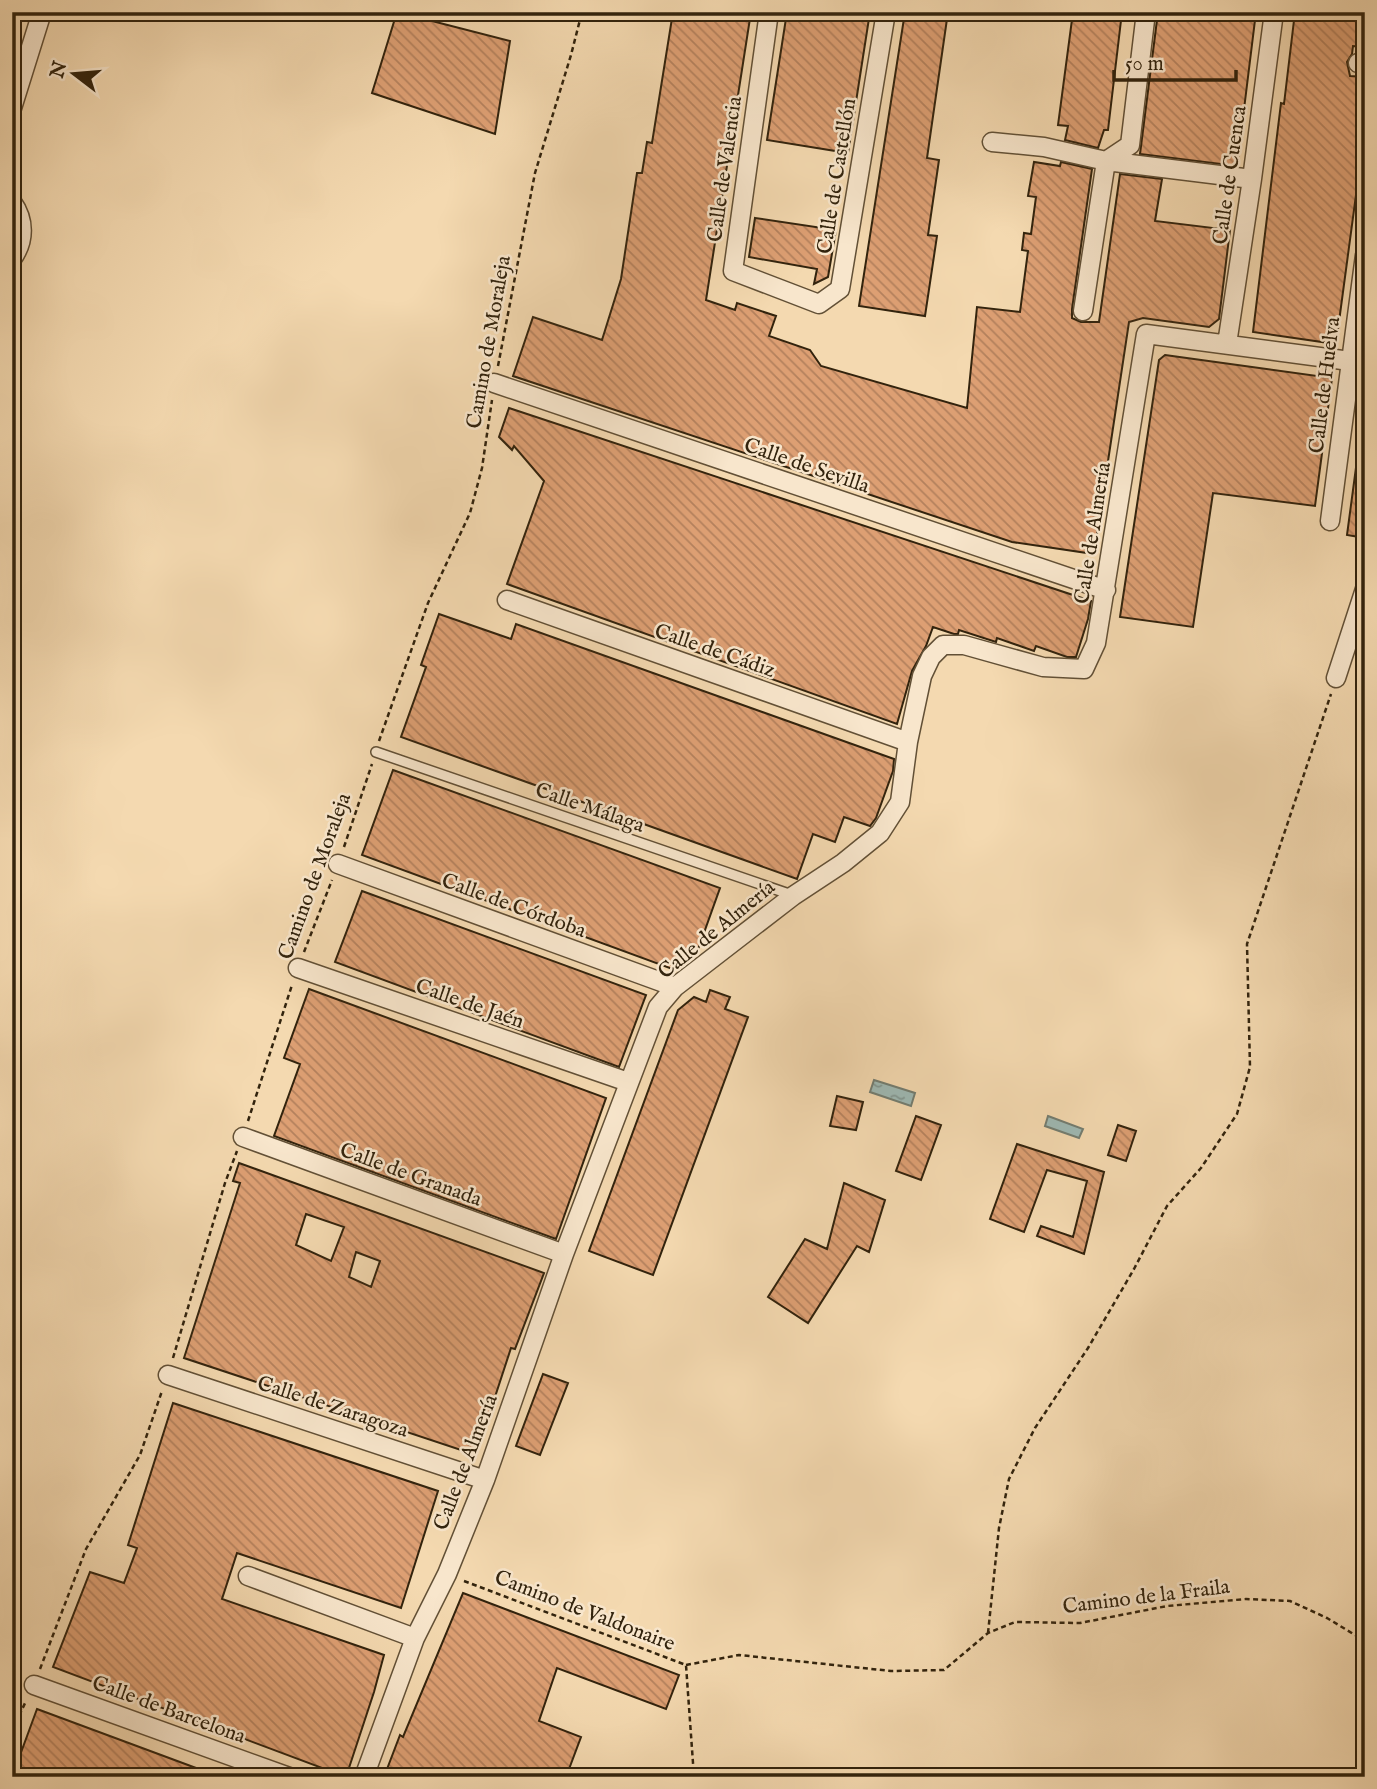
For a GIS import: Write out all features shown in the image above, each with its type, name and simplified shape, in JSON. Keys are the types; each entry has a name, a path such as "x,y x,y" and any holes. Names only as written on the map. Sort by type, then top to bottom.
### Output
{"street":[{"path":"12,108 42,12"},
{"name":"Calle de Valencia","path":"769,12 733,271 789,293"},
{"name":"Calle de Castellón","path":"789,293 820,304 841,289 886,12"},
{"path":"1083,312 1106,162 1130,145 1146,12"},
{"name":"Calle de Cuenca","path":"1227,344 1274,12"},
{"path":"992,142 1044,147 1106,162 1252,179"},
{"path":"12,201 21,219 23,236 12,259"},
{"name":"Calle de Huelva","path":"1330,521 1365,255"},
{"name":"Calle de Almería","path":"364,1777 415,1638 447,1574 485,1480 564,1254 658,1007 675,988 793,896 843,863 880,833 900,802 908,742 922,676 932,657 943,645 964,645 1043,667 1084,669 1096,643 1106,590 1146,334 1227,344"},
{"path":"1227,344 1350,361"},
{"name":"Calle de Sevilla","path":"495,383 1106,590"},
{"path":"1336,678 1365,589"},
{"name":"Calle de Cádiz","path":"507,600 908,742"},
{"name":"Calle de Córdoba","path":"338,864 675,988"},
{"name":"Calle de Jaén","path":"298,968 628,1082"},
{"name":"Calle de Granada","path":"243,1136 564,1254"},
{"name":"Calle de Zaragoza","path":"168,1375 485,1480"},
{"path":"248,1576 415,1638"},
{"name":"Calle de Barcelona","path":"34,1685 289,1777"}],"lane":[{"name":"Calle Málaga","path":"376,752 793,896"}],"path":[{"name":"Camino de Moraleja","path":"12,1731 34,1685 86,1549 140,1455 168,1375 225,1183 298,968 338,864 428,603 470,513 482,468 495,383 535,173 582,12"},
{"path":"988,1633 999,1528 1009,1479 1035,1428 1088,1348 1167,1206 1200,1168 1237,1114 1250,1067 1247,944 1336,678"},
{"name":"Camino de Valdonaire","path":"447,1574 687,1665 694,1777"},
{"name":"Camino de la Fraila","path":"687,1665 739,1655 891,1671 944,1670 988,1633 1016,1622 1080,1623 1167,1606 1246,1599 1290,1601 1327,1618 1365,1641"},
{"path":"12,1707 22,1710"}],"water":[{"path":"874,1080 915,1093 911,1106 870,1092"},
{"path":"1048,1116 1083,1129 1079,1138 1045,1126"}],"building":[{"path":"397,12 510,41 495,134 372,93"},
{"path":"673,12 751,12 706,300 735,310 737,303 776,316 769,336 810,350 821,366 967,408 977,307 1020,312 1028,251 1022,250 1024,233 1031,234 1036,197 1028,196 1034,162 1060,166 1061,162 1092,169 1072,309 1072,318 1081,322 1099,322 1120,174 1162,179 1155,221 1230,230 1219,319 1209,327 1143,318 1129,322 1094,554 1012,542 513,376 533,317 602,340 621,279 637,173 642,173 647,142 652,143"},
{"path":"787,12 870,12 848,153 767,140"},
{"path":"905,12 948,12 927,158 939,160 928,235 937,236 925,316 859,306"},
{"path":"1073,12 1122,12 1108,130 1104,130 1098,148 1065,140 1068,126 1058,125"},
{"path":"1158,12 1256,12 1237,166 1140,154"},
{"path":"1295,12 1365,12 1365,47 1353,46 1347,62 1350,76 1365,77 1365,128 1336,344 1253,332"},
{"path":"755,218 836,230 828,277 814,284 817,269 749,257"},
{"path":"1165,355 1332,378 1315,506 1213,493 1193,627 1120,617 1159,360"},
{"path":"509,408 1091,601 1076,657 1067,657 1036,646 1034,651 997,638 996,642 959,630 958,634 954,634 933,627 912,671 897,724 507,584 544,481 514,446 512,450 499,437"},
{"path":"1357,460 1365,460 1365,538 1347,535"},
{"path":"439,614 511,639 516,624 894,759 893,771 876,818 870,826 844,817 835,842 813,834 797,879 401,737 426,667 421,665"},
{"path":"393,770 720,888 696,955 675,970 362,855"},
{"path":"362,891 646,995 619,1067 335,962"},
{"path":"309,989 606,1098 556,1239 274,1136 300,1064 284,1058"},
{"path":"710,990 730,997 725,1009 748,1017 653,1275 589,1251 678,1010 694,997 706,1002"},
{"path":"837,1096 863,1102 856,1130 830,1126"},
{"path":"916,1116 941,1125 921,1180 896,1171"},
{"path":"1118,1125 1136,1131 1126,1161 1108,1155"},
{"path":"1017,1144 1104,1172 1084,1254 1037,1236 1041,1226 1073,1237 1087,1181 1047,1170 1024,1232 990,1219"},
{"path":"239,1163 544,1273 515,1349 511,1348 476,1455 184,1358 240,1183 233,1181","holes":["306,1214 344,1227 331,1261 296,1245","356,1252 380,1261 371,1287 349,1277"]},
{"path":"844,1183 885,1200 869,1252 857,1246 808,1323 768,1297 805,1239 827,1249"},
{"path":"543,1374 568,1383 540,1455 516,1446"},
{"path":"173,1403 438,1491 401,1608 237,1553 222,1599 384,1655 346,1777 53,1667 90,1572 124,1583 137,1548 128,1545"},
{"path":"463,1593 679,1675 666,1709 557,1668 539,1721 581,1737 566,1777 384,1777"},
{"path":"37,1709 215,1775 215,1777 12,1777"}]}
